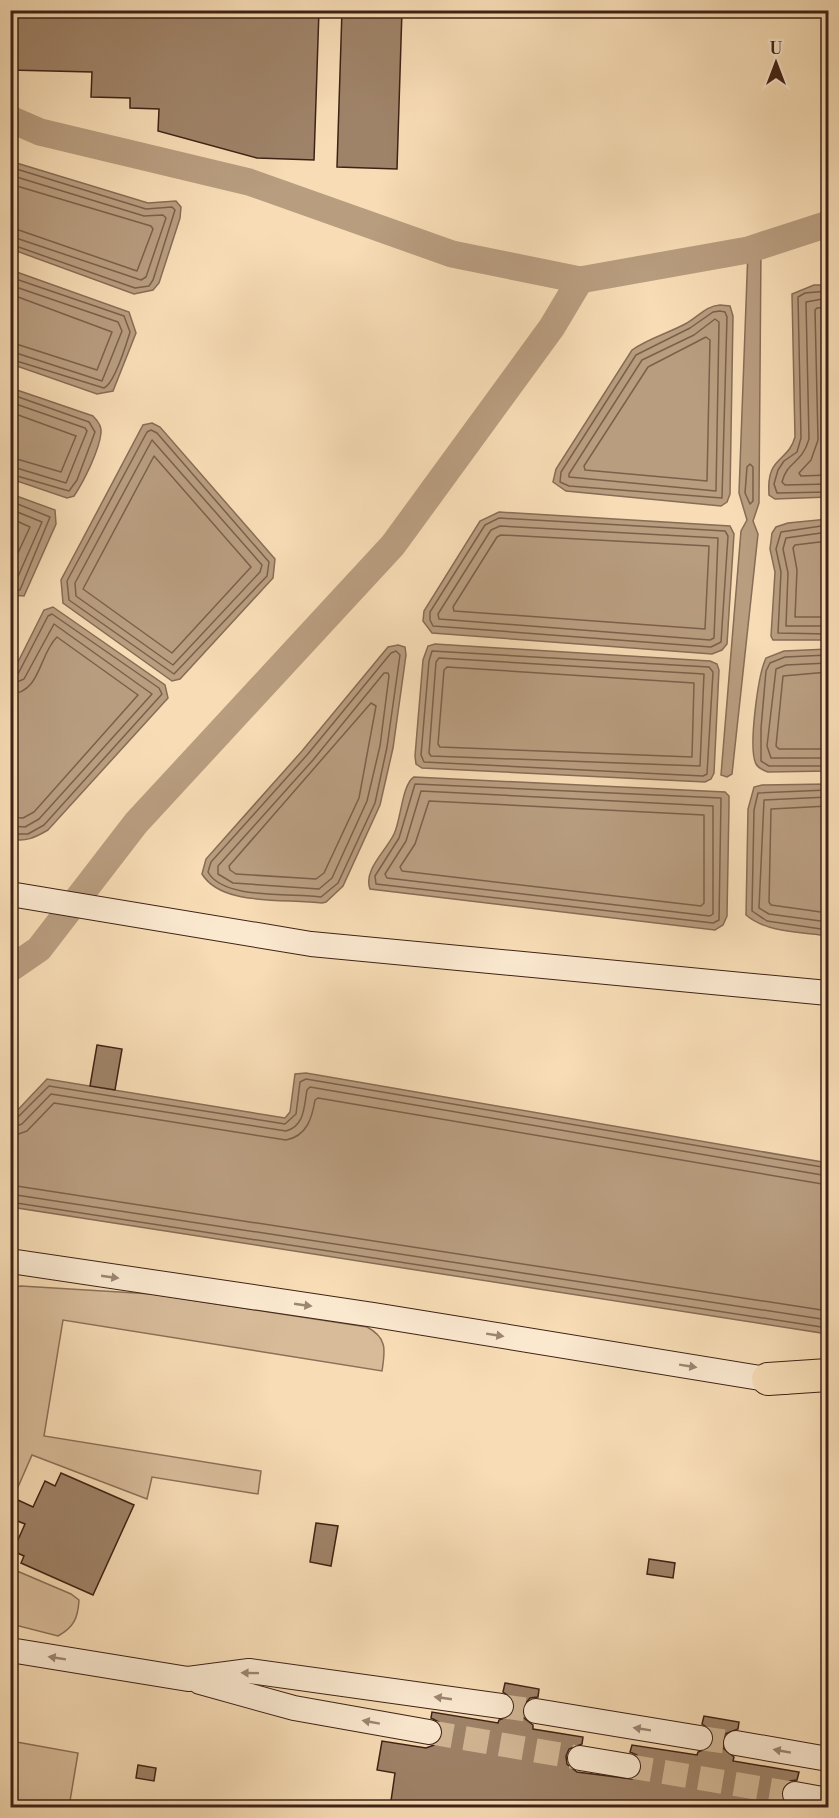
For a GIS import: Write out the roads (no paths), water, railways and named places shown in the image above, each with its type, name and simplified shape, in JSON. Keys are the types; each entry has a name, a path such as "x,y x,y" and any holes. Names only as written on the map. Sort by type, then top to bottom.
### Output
{"highway":[{"path":"768,1379 828,1375"}],"street":[{"path":"19,895 323,945 828,993"},
{"path":"10,1262 374,1315 828,1389"},
{"path":"10,1279 67,1271"},
{"path":"10,1650 188,1679 294,1708 429,1732"},
{"path":"188,1679 249,1671 501,1706"},
{"path":"536,1711 700,1738"},
{"path":"736,1743 828,1759"},
{"path":"580,1758 628,1766"},
{"path":"795,1794 828,1800"}],"water":[{"path":"10,161 148,203 176,201 181,207 180,218 159,283 153,290 134,294 11,249"},
{"path":"761,246 759,503 753,521 758,534 732,774 727,777 721,775 741,531 747,520 739,493 748,250"},
{"path":"11,270 129,312 136,333 113,391 97,394 11,364"},
{"path":"814,285 828,285 828,497 775,499 769,495 771,473 774,466 792,445 795,437 792,294"},
{"path":"720,305 730,306 733,316 730,494 727,502 721,506 566,491 553,482 556,469 632,350 687,323 707,309"},
{"path":"11,388 93,416 99,424 101,433 97,448 74,496 67,498 11,479"},
{"path":"152,423 160,427 275,559 273,578 180,679 172,681 63,603 61,580 143,425"},
{"path":"11,494 55,510 56,524 24,596 11,595"},
{"path":"499,512 730,526 734,534 727,644 722,650 712,654 432,633 423,621 424,611 480,521"},
{"path":"828,519 828,640 773,640 771,636 775,572 770,549 772,533 776,527 788,523"},
{"path":"53,607 165,685 168,698 48,830 30,839 11,839 11,676 44,610"},
{"path":"435,644 710,661 717,664 719,670 714,773 711,779 705,782 422,768 416,764 415,756 423,660 428,646"},
{"path":"398,645 405,647 406,655 393,748 380,805 343,886 322,903 256,899 224,892 211,885 202,874 206,859 302,751 388,647"},
{"path":"828,649 828,771 768,772 761,769 756,764 753,743 755,711 766,658 784,651"},
{"path":"414,777 725,792 729,796 729,805 727,916 723,925 715,930 370,889 372,868 394,834 404,794"},
{"path":"828,784 828,936 785,931 754,921 746,915 748,809 754,787"},
{"path":"306,1073 828,1163 828,1334 11,1207 11,1117 47,1079 285,1118 290,1112 295,1074"}],"waterway":[{"path":"10,119 40,132 249,182 452,254 580,280 748,250 828,224"},
{"path":"10,969 39,949 136,823 393,545 552,327 580,280"}],"tunnel":[{"path":"501,1706 536,1711"},
{"path":"429,1732 580,1758"},
{"path":"700,1738 736,1743"},
{"path":"628,1766 795,1794"}]}
